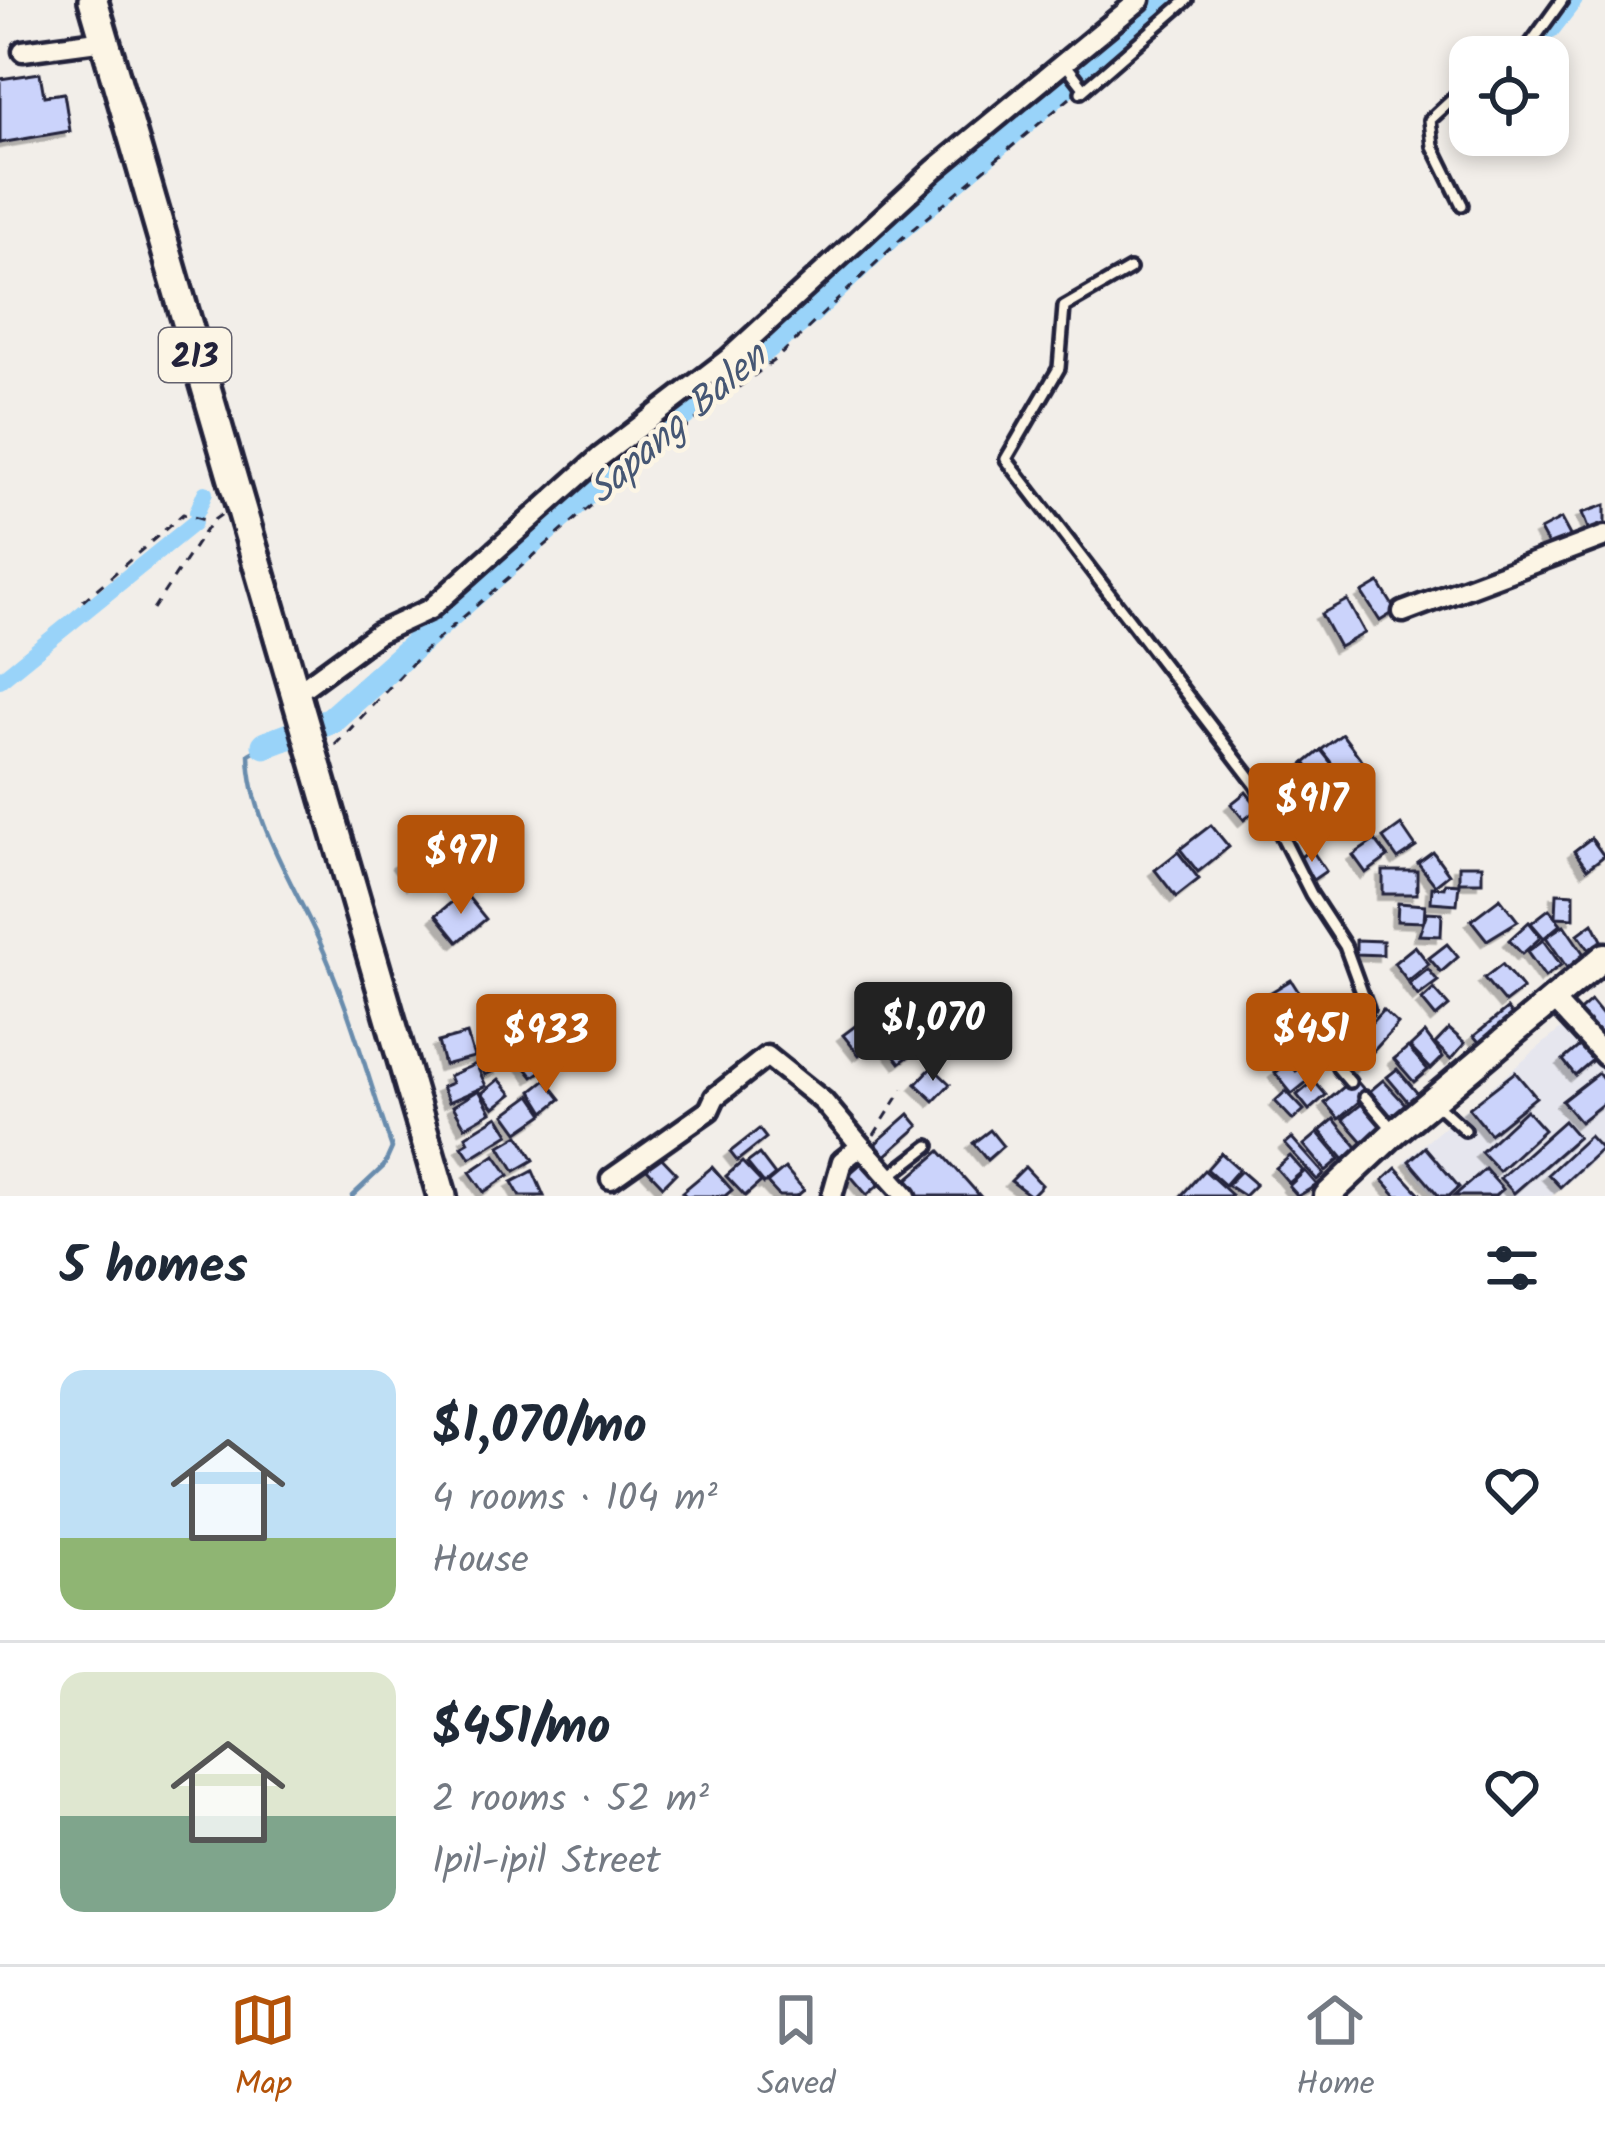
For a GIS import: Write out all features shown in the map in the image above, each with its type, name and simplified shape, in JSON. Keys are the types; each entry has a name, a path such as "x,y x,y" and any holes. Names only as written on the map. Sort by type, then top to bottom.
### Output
{"main road":[{"name":"213","path":"93,0 294,704 442,1196"}],"street":[{"path":"294,704 378,633 430,609 600,457 728,359 851,241 1140,0"},
{"path":"22,51 105,40"},
{"path":"1402,612 1605,536"},
{"path":"1327,1196 1394,1132 1605,956"},
{"path":"1552,999 1605,1056"},
{"path":"611,1179 709,1110 716,1097 767,1056 823,1101 906,1196"},
{"path":"832,1196 842,1161 863,1146"}],"lane":[{"path":"1064,62 1082,90 1187,0"},
{"path":"1536,36 1562,0"},
{"path":"1449,102 1430,120 1433,146 1462,205"},
{"path":"1130,269 1064,307 1059,368 1006,459 1256,785 1310,894 1345,946 1368,1009 1338,1047 1337,1068 1350,1082"},
{"path":"1364,1097 1394,1132"},
{"path":"1432,1100 1465,1130"},
{"path":"890,1176 929,1146"}],"path":[{"path":"311,760 422,653 649,456 777,358 902,239 1082,90"},
{"path":"153,609 211,521 237,504"},
{"path":"83,601 183,514 211,521"},
{"path":"863,1146 899,1103 903,1089"}],"shaded area":[{"path":"1569,1022 1605,1063 1605,1151 1552,1196 1433,1196 1404,1161"}],"building":[{"path":"40,73 44,96 64,93 70,131 0,143 0,79"},
{"path":"1605,505 1605,530 1591,536 1582,513"},
{"path":"1561,519 1573,541 1552,552 1540,530"},
{"path":"1379,583 1396,611 1380,621 1362,593"},
{"path":"1347,600 1365,633 1339,647 1321,614"},
{"path":"1342,734 1363,762 1343,778 1321,750"},
{"path":"1321,750 1343,778 1326,791 1305,763"},
{"path":"1305,763 1326,791 1310,803 1289,776"},
{"path":"1246,792 1259,808 1244,820 1231,804"},
{"path":"1211,825 1229,847 1198,872 1180,849"},
{"path":"1401,825 1416,847 1398,859 1383,838"},
{"path":"1591,838 1604,856 1587,869 1574,851"},
{"path":"1375,840 1388,857 1366,873 1353,855"},
{"path":"421,847 435,868 412,883 398,863"},
{"path":"1311,849 1326,871 1313,880 1298,859"},
{"path":"1178,852 1199,879 1176,897 1155,870"},
{"path":"1433,852 1449,874 1435,885 1418,863"},
{"path":"1459,865 1482,865 1482,882 1459,882"},
{"path":"1383,871 1417,871 1417,894 1383,894"},
{"path":"1445,883 1459,884 1457,904 1431,902 1432,887 1444,888"},
{"path":"464,892 486,919 458,942 436,915"},
{"path":"1557,893 1574,894 1574,918 1556,917"},
{"path":"1500,898 1518,921 1487,940 1471,920"},
{"path":"1398,903 1425,905 1424,922 1397,921"},
{"path":"1549,909 1561,924 1544,938 1531,923"},
{"path":"1427,912 1442,913 1441,936 1419,935"},
{"path":"1529,922 1541,937 1522,954 1509,940"},
{"path":"1593,923 1605,946 1593,955 1578,934"},
{"path":"1564,925 1588,960 1570,972 1546,937"},
{"path":"1356,940 1383,941 1383,955 1356,954"},
{"path":"1543,940 1561,965 1545,977 1527,952"},
{"path":"1447,944 1458,957 1441,972 1429,958"},
{"path":"1415,946 1429,964 1408,981 1394,963"},
{"path":"1502,964 1523,989 1505,1003 1484,978"},
{"path":"1428,969 1438,981 1418,996 1409,984"},
{"path":"1291,980 1330,1041 1298,1061 1258,1000"},
{"path":"1434,989 1449,1006 1436,1017 1422,1000"},
{"path":"505,1000 518,1018 496,1035 486,1015"},
{"path":"1591,1001 1605,1018 1605,1033 1595,1042 1573,1017"},
{"path":"1507,1009 1518,1023 1485,1050 1474,1036"},
{"path":"1383,1010 1398,1024 1359,1067 1344,1053"},
{"path":"529,1015 546,1033 534,1043 518,1025"},
{"path":"516,1025 528,1048 512,1060 499,1037"},
{"path":"855,1026 871,1046 859,1055 843,1035"},
{"path":"1449,1029 1465,1043 1451,1059 1435,1044"},
{"path":"909,1030 922,1046 900,1063 888,1047"},
{"path":"1425,1033 1443,1057 1431,1069 1410,1047"},
{"path":"467,1034 474,1057 444,1065 438,1042"},
{"path":"1583,1043 1595,1058 1575,1075 1563,1060"},
{"path":"490,1046 500,1068 485,1075 475,1053"},
{"path":"1408,1047 1428,1070 1414,1082 1394,1059"},
{"path":"540,1051 554,1062 533,1077 522,1063"},
{"path":"1289,1062 1296,1071 1304,1065 1313,1077 1292,1094 1275,1073"},
{"path":"476,1064 486,1086 449,1102 442,1087 452,1083 449,1076"},
{"path":"932,1067 950,1084 934,1101 916,1084"},
{"path":"1397,1069 1419,1095 1409,1103 1387,1077"},
{"path":"1515,1072 1536,1097 1490,1134 1469,1108"},
{"path":"1598,1073 1605,1082 1605,1102 1580,1122 1562,1101"},
{"path":"1354,1078 1368,1094 1339,1119 1325,1103"},
{"path":"499,1079 512,1094 494,1108 482,1093"},
{"path":"546,1080 561,1099 545,1112 532,1091"},
{"path":"1383,1080 1406,1105 1392,1117 1370,1091"},
{"path":"1314,1081 1326,1095 1309,1110 1297,1095"},
{"path":"479,1090 491,1112 465,1127 453,1106"},
{"path":"1286,1091 1304,1110 1293,1120 1275,1101"},
{"path":"531,1095 544,1114 518,1132 505,1114"},
{"path":"1364,1102 1385,1126 1365,1144 1343,1119"},
{"path":"1526,1110 1544,1130 1499,1171 1481,1152"},
{"path":"909,1114 919,1126 884,1157 874,1145"},
{"path":"498,1116 509,1134 470,1158 462,1146 469,1142 466,1136"},
{"path":"1334,1119 1360,1151 1346,1162 1320,1131"},
{"path":"1564,1121 1578,1137 1514,1193 1500,1178"},
{"path":"759,1129 766,1138 737,1161 730,1152"},
{"path":"990,1130 1003,1146 987,1160 973,1143"},
{"path":"1318,1133 1340,1159 1326,1171 1304,1145"},
{"path":"519,1135 534,1160 515,1171 500,1146"},
{"path":"1589,1136 1601,1149 1560,1187 1548,1174"},
{"path":"1292,1138 1324,1174 1317,1180 1285,1144"},
{"path":"1425,1147 1459,1187 1449,1196 1439,1196 1409,1161"},
{"path":"940,1151 980,1196 914,1196 903,1183"},
{"path":"1221,1153 1239,1169 1225,1185 1207,1169"},
{"path":"658,1154 676,1173 663,1186 645,1167"},
{"path":"759,1154 775,1175 764,1184 747,1163"},
{"path":"495,1155 509,1175 484,1192 470,1172"},
{"path":"1290,1156 1303,1171 1289,1183 1276,1168"},
{"path":"865,1160 883,1181 867,1195 849,1174"},
{"path":"742,1162 761,1182 745,1196 726,1176"},
{"path":"712,1167 732,1190 725,1196 686,1196 682,1192"},
{"path":"1025,1167 1042,1185 1031,1196 1011,1181"},
{"path":"785,1168 804,1190 797,1196 779,1196 767,1183"},
{"path":"1396,1168 1422,1196 1397,1196 1383,1180"},
{"path":"1485,1169 1503,1189 1495,1196 1454,1196"},
{"path":"1204,1170 1232,1195 1181,1196"},
{"path":"533,1171 544,1196 520,1196 512,1182"},
{"path":"1241,1171 1256,1184 1244,1196 1227,1185"},
{"path":"1305,1171 1317,1185 1298,1196 1289,1186"}],"waterway":[{"name":"Sapang Balen","path":"1079,74 1164,0"},
{"path":"1551,31 1575,0"},
{"name":"Sapang Balen","path":"265,745 331,720 606,475 809,312 887,237 1074,78"},
{"path":"197,512 205,493"},
{"path":"0,680 194,523"},
{"path":"265,745 249,754 256,801 338,988 392,1148 384,1166 352,1196"}]}
